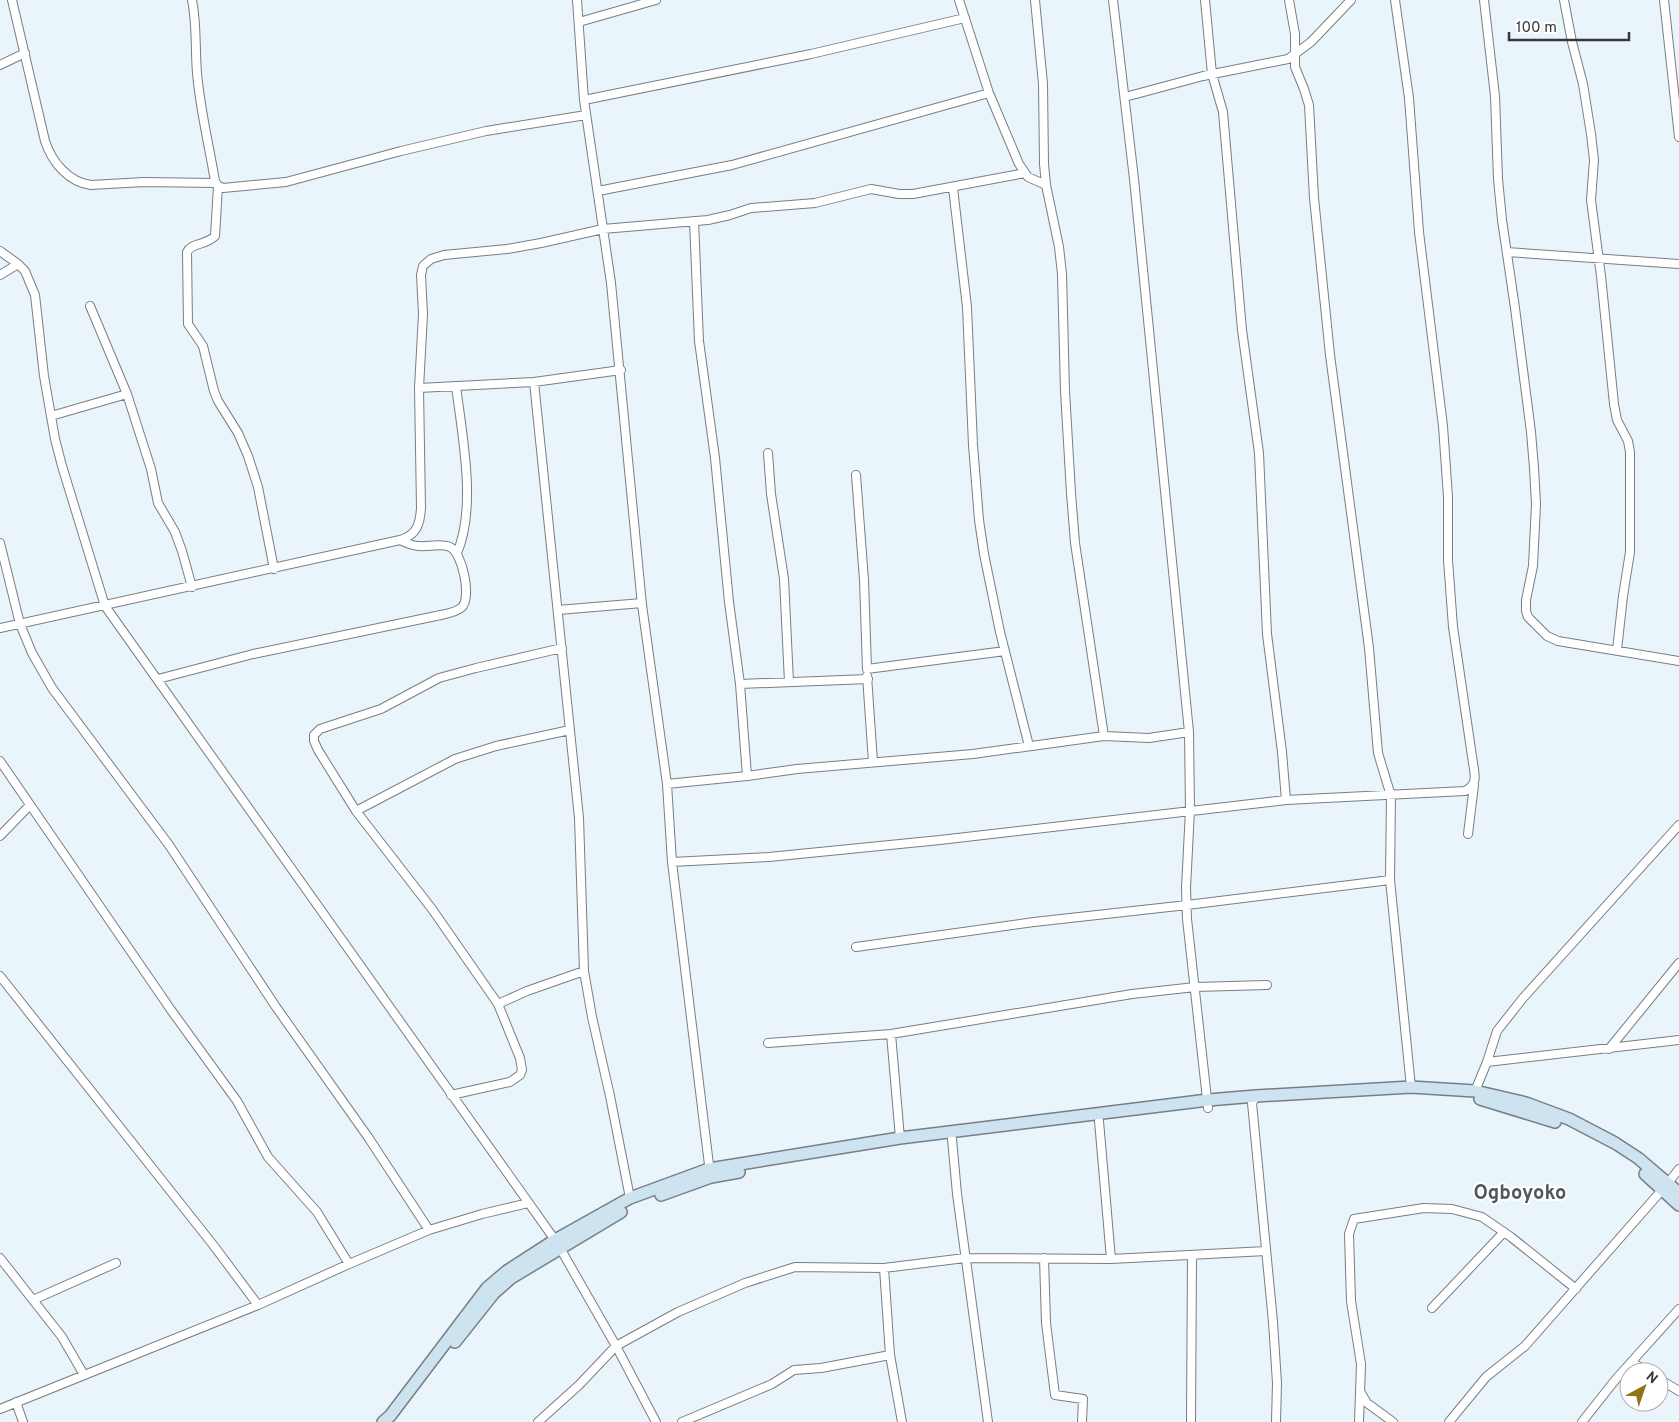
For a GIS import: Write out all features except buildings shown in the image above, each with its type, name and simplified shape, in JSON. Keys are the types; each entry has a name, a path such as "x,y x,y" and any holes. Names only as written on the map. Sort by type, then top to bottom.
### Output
{"main road":[{"path":"392,1422 494,1293 511,1278 558,1244 630,1198 710,1173 900,1138 1254,1099 1411,1087 1475,1090 1525,1107 1569,1119 1615,1143 1638,1158 1665,1186 1679,1205"},
{"path":"1254,1099 1411,1095 1474,1098 1525,1107"},
{"path":"383,1422 390,1416 487,1288 507,1271 633,1205 710,1173 901,1145 1099,1121 1208,1104"},
{"path":"1665,1186 1679,1193"}],"street":[{"path":"12,0 48,149 62,170 74,181 91,185 144,182 217,185 229,188 286,182 486,131 586,115"},
{"path":"192,0 196,23 199,93 217,185 215,236 208,242 191,246 186,252 188,324 203,346 218,401 238,433 248,456 258,487 274,568"},
{"path":"577,0 584,100 611,283 642,603 667,784 672,862 710,1173"},
{"path":"579,22 656,0"},
{"path":"959,0 989,93 1019,164 1033,180 1046,185"},
{"path":"1035,0 1043,84 1046,185 1056,224 1062,274 1068,444 1075,543 1104,736"},
{"path":"1113,0 1125,97 1189,732 1190,810 1186,888 1190,954 1208,1104"},
{"path":"1205,0 1212,74 1224,112 1242,330 1259,453 1267,634 1286,800"},
{"path":"1289,0 1295,34 1295,67 1307,96 1309,110 1314,198 1329,345 1369,648 1378,753 1391,796 1390,880 1411,1087"},
{"path":"1125,97 1212,74 1288,59 1296,55 1311,42 1351,0"},
{"path":"1395,0 1410,98 1419,232 1443,426 1448,497 1448,560 1453,627 1475,781 1468,834"},
{"path":"1484,0 1496,96 1498,179 1531,432 1536,504 1533,566 1526,600 1526,611 1528,617 1547,636 1558,641 1679,661"},
{"path":"1564,0 1589,118 1594,160 1591,200 1615,413 1619,426 1628,441 1630,452 1630,552 1623,596 1618,650"},
{"path":"1664,0 1679,137"},
{"path":"584,100 811,54 965,18"},
{"path":"0,65 25,53"},
{"path":"598,191 732,165 989,93"},
{"path":"0,628 400,540 412,534 417,529 420,516 419,388 423,314 421,275 423,266 437,257 507,248 603,229 719,218 760,207 815,203 871,189 906,195 953,188 1025,173"},
{"path":"953,188 967,307 973,445 979,520 990,585 1029,746"},
{"path":"694,220 699,341 716,458 729,602 740,684 747,776"},
{"path":"0,251 18,264 29,278 35,295 44,376 62,466 105,606 558,1244 616,1346 656,1422"},
{"path":"1507,252 1679,264"},
{"path":"0,275 18,264"},
{"path":"90,306 127,394 151,469 158,504 175,532 192,587"},
{"path":"419,388 534,382 620,370"},
{"path":"534,382 579,818 584,971 630,1198"},
{"path":"456,386 466,481 464,529 462,542 457,553"},
{"path":"52,416 127,394"},
{"path":"768,452 771,494 784,579 789,682"},
{"path":"856,475 864,580 872,762"},
{"path":"158,679 253,654 456,611 462,607 466,601 467,590 457,553 447,546 419,547 400,540"},
{"path":"0,543 20,624 32,652 52,688 169,845 276,1007 368,1137 429,1230"},
{"path":"558,610 642,603"},
{"path":"451,1094 503,1085 510,1082 520,1075 522,1070 520,1058 498,1004 432,909 356,811 313,738 317,730 381,709 439,678 562,648"},
{"path":"867,668 1005,651"},
{"path":"740,684 868,679"},
{"path":"356,811 455,759 496,746 570,730"},
{"path":"667,784 798,769 973,754 1104,736 1150,738 1189,732"},
{"path":"0,761 171,1010 237,1101 268,1157 317,1212 349,1264"},
{"path":"672,862 769,857 940,840 1286,800 1465,791 1474,785"},
{"path":"0,836 30,805"},
{"path":"1475,1090 1497,1031 1523,998 1679,825"},
{"path":"856,948 1043,920 1187,905 1390,880"},
{"path":"1609,1049 1679,963"},
{"path":"498,1004 526,991 584,971"},
{"path":"0,976 214,1246 258,1305"},
{"path":"768,1043 891,1034 1132,994 1195,987 1267,985"},
{"path":"891,1034 900,1138"},
{"path":"1487,1062 1679,1040"},
{"path":"1254,1099 1277,1383 1276,1422"},
{"path":"1099,1121 1111,1259"},
{"path":"952,1139 956,1194 988,1422"},
{"path":"1449,1422 1486,1377 1525,1346 1679,1169"},
{"path":"0,1409 258,1305 429,1230 528,1203"},
{"path":"1359,1422 1362,1364 1350,1301 1349,1234 1354,1219 1424,1208 1452,1209 1482,1217 1576,1289"},
{"path":"1432,1308 1504,1232"},
{"path":"538,1422 579,1385 616,1346 678,1312 736,1287 795,1267 884,1268 965,1258 1111,1259 1266,1251"},
{"path":"1192,1256 1192,1422"},
{"path":"0,1258 62,1337 84,1376"},
{"path":"1044,1258 1046,1323 1056,1394 1084,1399 1082,1422"},
{"path":"34,1300 116,1263"},
{"path":"884,1268 890,1355 902,1422"},
{"path":"1632,1362 1679,1309"},
{"path":"682,1422 772,1384 794,1370 821,1368 890,1355"},
{"path":"1582,1422 1619,1376"},
{"path":"1361,1393 1367,1403 1393,1422"},
{"path":"16,1402 24,1422"}],"district":[{"name":"Ogboyoko","path":"1520,1194"}]}
